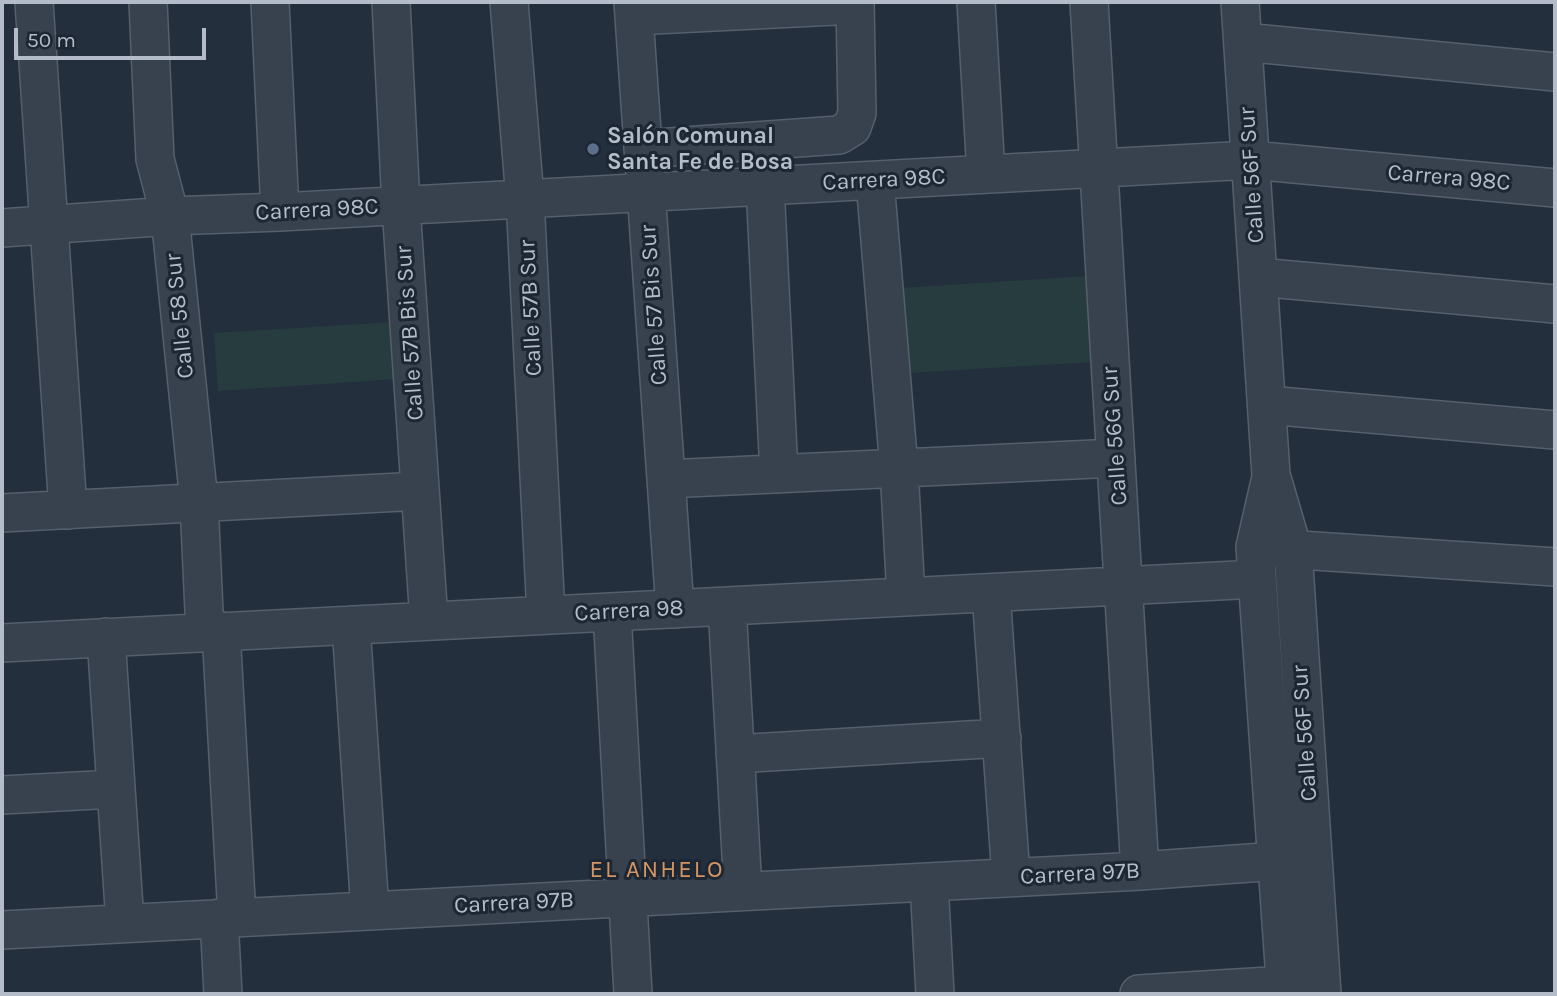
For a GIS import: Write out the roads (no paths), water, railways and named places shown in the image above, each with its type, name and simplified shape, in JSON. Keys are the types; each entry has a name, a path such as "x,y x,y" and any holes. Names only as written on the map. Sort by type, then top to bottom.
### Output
{"street":[{"path":"34,2 68,510"},
{"name":"Calle 58 Sur","path":"148,2 155,159 170,215 213,632 228,918 223,994"},
{"path":"270,2 280,212"},
{"name":"Calle 57B Bis Sur","path":"391,2 401,206 429,621"},
{"name":"Calle 57B Sur","path":"509,2 525,199 546,615"},
{"path":"976,2 986,174"},
{"name":"Calle 56G Sur","path":"1088,2 1140,871"},
{"name":"Calle 56F Sur","path":"1240,2 1271,475 1256,563 1286,990"},
{"path":"633,9 855,3 858,113 852,127 839,135 643,149"},
{"name":"Calle 57 Bis Sur","path":"633,9 676,609"},
{"path":"1243,42 1555,72"},
{"path":"762,141 767,186 779,474"},
{"name":"Carrera 98C","path":"2,228 170,215 401,206 1251,160 1555,188"},
{"path":"875,181 899,468 906,597"},
{"path":"1258,277 1555,304"},
{"path":"1267,405 1555,430"},
{"path":"666,479 1116,458"},
{"name":"Calle 56F Sur","path":"1271,475 1293,550 1322,994"},
{"path":"2,513 420,491"},
{"name":"Carrera 98","path":"2,643 1124,586 1256,563 1293,550 1555,567"},
{"path":"991,593 1011,877"},
{"path":"727,606 743,891"},
{"path":"612,612 633,994"},
{"path":"351,625 369,911"},
{"path":"106,638 125,923"},
{"path":"735,754 1002,738"},
{"path":"2,795 116,789"},
{"name":"Carrera 97B","path":"2,930 1140,871 1277,861"},
{"path":"929,882 935,994"},
{"path":"1139,994 1286,990"}],"place":[{"name":"Salón Comunal Santa Fe de Bosa","path":"593,149"}],"district":[{"name":"EL ANHELO","path":"657,870"}]}
